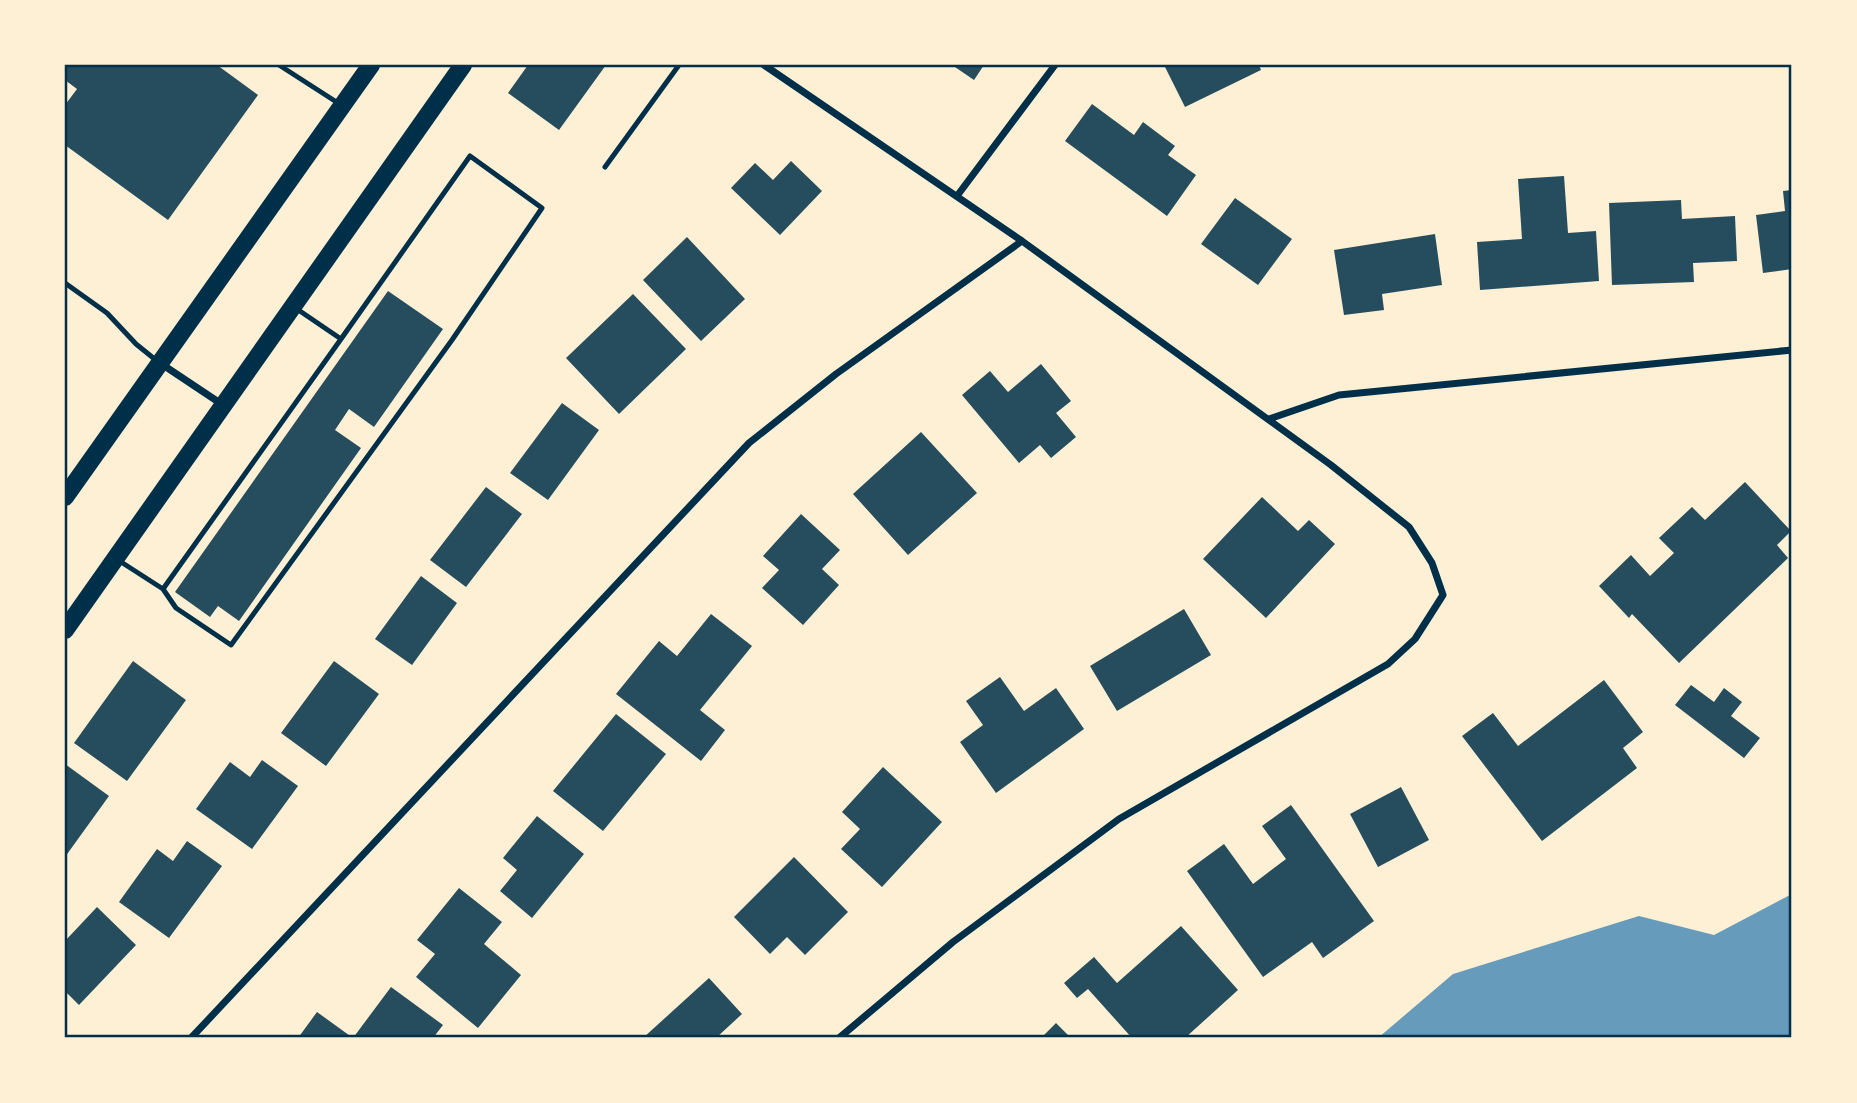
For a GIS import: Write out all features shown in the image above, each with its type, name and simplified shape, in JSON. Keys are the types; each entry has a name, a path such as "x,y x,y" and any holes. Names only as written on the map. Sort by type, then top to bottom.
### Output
{"main road":[{"path":"65,497 371,65"},
{"path":"65,630 463,65"}],"street":[{"path":"764,65 1021,241 1331,465 1409,527 1432,562 1443,595 1415,639 1388,664 1119,819 953,942 839,1038"},
{"path":"957,196 1055,65"},
{"path":"191,1038 749,443 836,374 1021,241"},
{"path":"1269,419 1339,395 1792,351"},
{"path":"160,363 223,405"}],"lane":[{"path":"279,65 342,106"},
{"path":"605,167 679,65"},
{"path":"115,558 163,589 176,608 231,645 452,340 542,208 471,156 163,589"},
{"path":"65,284 107,313 136,344 160,363"},
{"path":"293,306 341,339"}],"water":[{"path":"1792,894 1792,1038 1378,1038 1453,974 1639,916 1714,935"}],"building":[{"path":"65,65 217,65 258,95 168,220 65,145 65,105 77,89 65,80"},
{"path":"528,65 606,65 559,130 508,93"},
{"path":"952,65 984,65 974,80"},
{"path":"1164,65 1259,65 1261,70 1185,107"},
{"path":"1092,104 1134,135 1143,122 1175,146 1168,155 1196,175 1167,216 1065,141"},
{"path":"791,161 822,191 780,235 731,188 755,163 773,180"},
{"path":"1564,176 1568,233 1596,231 1599,281 1480,290 1477,242 1522,239 1518,179"},
{"path":"1792,190 1792,269 1763,273 1756,215 1785,211 1783,191"},
{"path":"1235,198 1292,239 1258,285 1201,244"},
{"path":"1681,200 1682,219 1735,216 1737,261 1693,263 1694,282 1612,285 1609,203"},
{"path":"1435,234 1442,285 1382,294 1384,310 1344,315 1334,250"},
{"path":"687,237 745,299 701,341 643,280"},
{"path":"388,291 443,329 374,427 349,409 335,430 361,448 239,621 218,606 210,617 175,592"},
{"path":"633,294 686,349 619,414 566,358"},
{"path":"1041,364 1071,401 1056,413 1076,437 1051,458 1040,445 1019,463 962,395 990,371 1008,392"},
{"path":"562,403 599,430 548,500 510,473"},
{"path":"921,432 977,493 908,555 853,494"},
{"path":"1745,482 1791,531 1777,545 1788,558 1679,663 1632,614 1629,618 1599,586 1631,555 1650,576 1674,553 1659,538 1692,507 1705,520"},
{"path":"486,487 522,514 466,587 430,560"},
{"path":"1262,497 1298,531 1309,520 1335,544 1266,618 1203,559"},
{"path":"801,514 840,550 822,569 839,585 803,625 762,588 779,570 763,556"},
{"path":"421,576 457,603 412,665 375,639"},
{"path":"1184,609 1211,655 1117,711 1090,666"},
{"path":"711,614 752,646 700,710 725,730 701,761 616,694 659,641 677,656"},
{"path":"133,661 186,700 127,781 74,743"},
{"path":"334,661 379,694 326,766 281,733"},
{"path":"1000,677 1024,711 1056,688 1084,729 996,793 960,742 983,725 966,701"},
{"path":"1604,680 1643,732 1623,748 1637,768 1542,841 1462,736 1493,713 1518,746"},
{"path":"1691,685 1714,702 1724,688 1742,702 1731,716 1760,738 1744,758 1675,705"},
{"path":"616,714 666,754 603,831 553,791"},
{"path":"262,760 298,786 252,849 196,809 230,762 250,777"},
{"path":"65,764 109,796 65,857"},
{"path":"883,767 942,822 882,887 841,849 860,829 842,812"},
{"path":"1401,787 1429,840 1378,867 1350,814"},
{"path":"1291,805 1374,921 1323,958 1312,942 1263,977 1187,871 1224,844 1253,884 1286,859 1262,826"},
{"path":"537,816 584,854 532,918 500,891 517,870 503,858"},
{"path":"187,841 222,866 169,938 119,902 157,849 173,861"},
{"path":"794,857 848,912 805,955 787,937 770,954 734,917"},
{"path":"459,888 502,922 484,944 521,975 478,1028 416,977 435,954 417,940"},
{"path":"97,907 136,945 79,1005 65,991 65,941"},
{"path":"1181,926 1238,990 1185,1038 1132,1038 1088,989 1077,998 1064,983 1094,957 1117,983"},
{"path":"709,978 742,1014 716,1038 643,1038"},
{"path":"391,987 443,1025 433,1038 353,1038"},
{"path":"317,1012 353,1038 298,1038"},
{"path":"1056,1023 1071,1038 1041,1038"}]}
